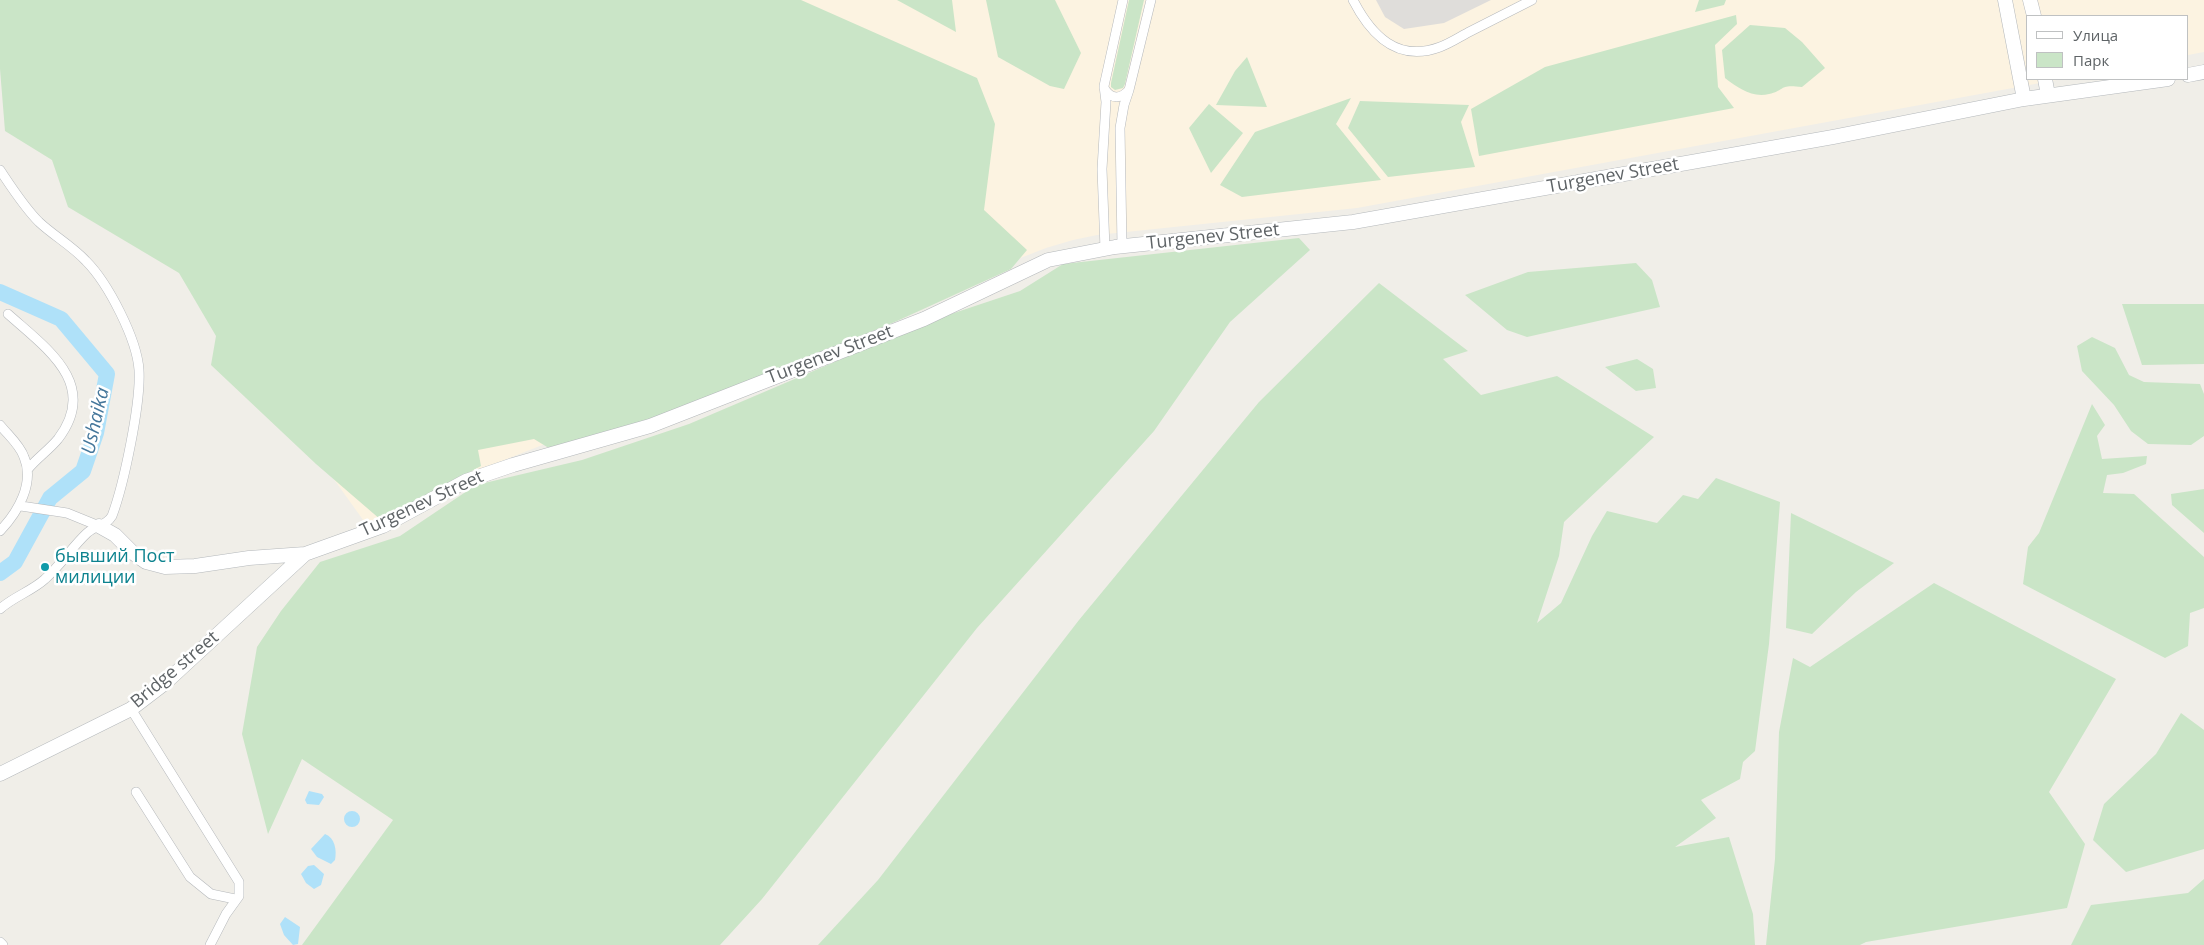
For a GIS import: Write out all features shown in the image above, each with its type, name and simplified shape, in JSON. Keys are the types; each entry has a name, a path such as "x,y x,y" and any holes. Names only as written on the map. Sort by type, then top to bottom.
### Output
{"street":[{"path":"1105,249 1102,169 1106,102 1104,88 1123,0"},
{"path":"1122,246 1120,128 1124,105 1130,90 1151,0"},
{"path":"1353,0 1368,28 1376,36 1394,47 1415,50 1440,47 1532,0"},
{"path":"2005,0 2024,99"},
{"path":"2030,0 2034,15"},
{"path":"2189,75 2204,72"},
{"path":"2045,80 2048,95"},
{"name":"Turgenev Street","path":"305,554 383,526 466,481 513,464 650,426 924,319 1048,260 1122,246 1353,222 1833,137 2024,99 2160,80"},
{"path":"1104,88 1109,95 1116,98 1124,96 1130,90"},
{"path":"0,170 40,222 87,261 106,288 137,356 139,371 136,404 116,505 108,522 86,534 70,555 44,580 0,609"},
{"path":"8,314 46,347 66,371 74,396 74,409 58,439 28,469"},
{"path":"0,425 23,454 28,469 24,506 0,531"},
{"path":"24,506 67,513 99,526 115,535 133,553 146,562 165,567 195,566 249,558 305,554"},
{"name":"Bridge street","path":"0,774 131,709 165,683 305,554"},
{"path":"131,709 239,882 239,896 235,899 210,945"},
{"path":"136,792 190,878 211,894 235,899"},
{"path":"0,942 3,945"}],"shaded area":[{"path":"0,0 2204,0 2204,52 2189,55 2189,15 2026,15 2026,80 2057,80 1357,208 1097,235 1073,240 1046,248 476,471 366,524 0,14"},
{"path":"1376,0 1491,0 1444,23 1404,29 1385,17"}],"green space":[{"path":"0,0 801,0 977,78 995,124 984,210 1027,250 1011,269 897,321 698,403 552,450 534,439 478,450 481,466 381,520 316,464 211,365 216,336 179,273 68,207 52,160 5,131 0,69"},
{"path":"897,0 952,0 956,32"},
{"path":"986,0 1055,0 1081,53 1064,89 1050,86 998,57"},
{"path":"1129,0 1144,0 1125,84 1123,88 1115,90 1111,87 1111,83"},
{"path":"1699,0 1726,0 1724,5 1695,12"},
{"path":"1736,15 1737,24 1715,45 1718,87 1734,108 1479,156 1471,109 1545,67"},
{"path":"1750,25 1785,28 1802,42 1825,68 1802,87 1785,87 1763,95 1757,95 1740,89 1725,78 1722,50"},
{"path":"1247,57 1267,107 1216,105 1235,71"},
{"path":"1351,98 1336,124 1381,180 1242,197 1220,185 1255,132"},
{"path":"1360,101 1469,105 1461,122 1475,167 1388,177 1348,128"},
{"path":"1209,104 1243,133 1211,173 1189,128"},
{"path":"1299,238 1310,250 1230,322 1154,431 977,628 762,899 720,945 302,945 393,820 302,759 268,834 242,734 257,647 281,611 320,562 400,536 476,485 582,460 689,424 933,320 1020,291 1063,264"},
{"path":"1636,263 1652,280 1660,307 1527,337 1507,330 1465,295 1528,272"},
{"path":"1379,283 1468,351 1443,359 1481,395 1557,376 1654,437 1564,522 1559,556 1537,623 1561,603 1592,536 1607,511 1657,523 1683,495 1698,499 1716,478 1780,502 1769,644 1755,751 1743,762 1740,779 1701,800 1716,818 1675,847 1729,837 1753,914 1755,945 818,945 878,880 1079,620 1259,402"},
{"path":"2122,304 2204,304 2204,364 2142,365"},
{"path":"2092,337 2115,348 2129,375 2144,382 2200,384 2204,394 2204,436 2191,445 2148,444 2131,431 2114,405 2082,371 2077,346"},
{"path":"1637,359 1653,369 1656,388 1636,391 1605,367"},
{"path":"2092,404 2105,425 2097,436 2102,459 2147,456 2146,464 2123,473 2107,475 2103,493 2134,494 2204,557 2204,608 2190,613 2188,646 2165,658 2023,584 2028,547 2039,533"},
{"path":"2204,489 2204,533 2172,505 2171,494"},
{"path":"1791,513 1894,563 1856,592 1812,634 1786,628"},
{"path":"1934,583 2116,679 2049,792 2085,844 2067,908 1866,942 1860,945 1766,945 1775,859 1779,732 1793,658 1810,667"},
{"path":"2181,713 2204,730 2204,849 2126,872 2093,840 2104,804 2156,754"},
{"path":"2204,879 2204,945 2071,945 2091,905 2188,893"}],"water":[{"path":"309,791 322,794 324,797 319,805 307,804 305,800"},
{"path":"349,811 355,811 360,816 358,825 349,827 344,822 344,816"},
{"path":"325,834 333,841 336,852 335,860 331,864 317,857 311,849"},
{"path":"314,865 324,874 321,885 314,889 306,883 301,874 308,866"},
{"path":"285,917 300,927 298,944 293,945 284,935 280,924"}],"waterway":[{"name":"Ushaika","path":"0,292 61,319 107,374 96,433 83,471 50,498 15,562 0,573"}],"place":[{"name":"бывший Пост милиции","path":"45,567"}]}
